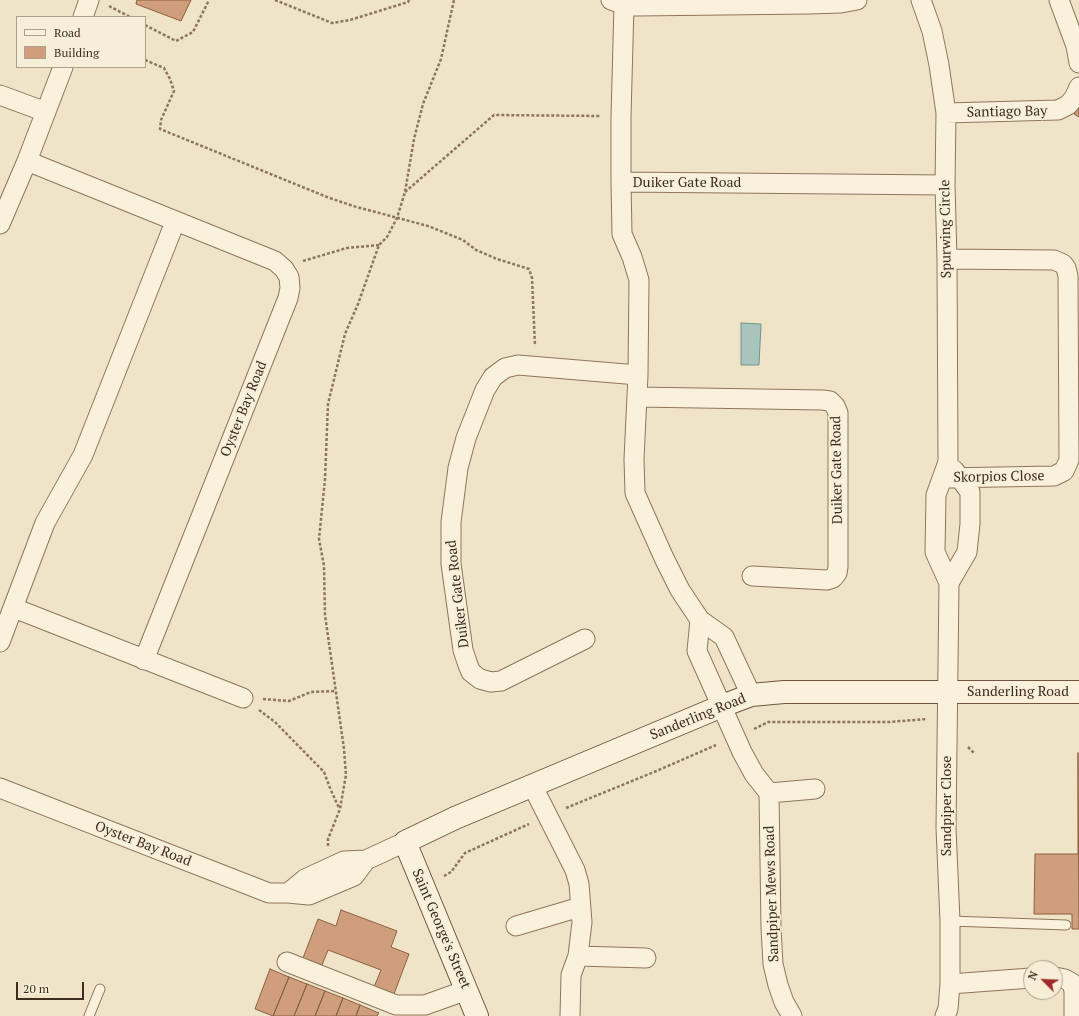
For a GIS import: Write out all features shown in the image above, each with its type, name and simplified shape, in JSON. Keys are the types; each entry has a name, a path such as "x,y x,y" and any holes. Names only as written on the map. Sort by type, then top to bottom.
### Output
{"street":[{"path":"618,2 637,6 797,2 841,4 857,0"},
{"name":"Spurwing Circle","path":"921,0 932,31 946,113 945,185 948,259 950,472 936,495 935,552 949,583 947,691"},
{"path":"1059,0 1076,46 1079,63"},
{"path":"83,16 97,2"},
{"name":"Duiker Gate Road","path":"618,2 622,234 632,257 639,280 638,375 634,459 636,494 664,558 680,590 700,620 724,637 751,695"},
{"path":"0,224 27,161 63,68"},
{"name":"Santiago Bay","path":"946,113 1058,110 1068,105 1074,98 1079,87"},
{"path":"0,95 46,112"},
{"path":"27,161 175,222 275,261 284,269"},
{"name":"Duiker Gate Road","path":"621,182 945,185"},
{"path":"0,642 45,523 83,455 175,222"},
{"name":"Skorpios Close","path":"948,259 1054,260 1063,264 1066,268 1068,276 1069,460 1064,471 1054,476 950,472"},
{"name":"Oyster Bay Road","path":"144,660 288,298 290,288 289,277 284,269"},
{"name":"Duiker Gate Road","path":"585,639 501,681 491,682 480,679 472,672 463,650 451,564 450,522 458,468 466,438 485,390 493,377 505,368 518,365 537,366 638,375"},
{"name":"Duiker Gate Road","path":"637,397 822,400 830,401 835,406 838,413 837,573 833,578 827,580 752,576"},
{"name":"Spurwing Circle","path":"949,583 967,552 970,524 970,492 950,472"},
{"path":"14,608 243,698"},
{"path":"700,620 697,651 742,752 754,774 769,793 815,788"},
{"name":"Sandpiper Close","path":"947,691 946,828 950,921 950,984 947,1013"},
{"name":"Sanderling Road","path":"366,860 455,818 532,785 751,695 784,692 1079,692"},
{"path":"532,785 575,870 579,884 582,922 578,956 571,975 570,1016"},
{"name":"Oyster Bay Road","path":"0,788 269,893 309,895 354,876 366,860"},
{"name":"Sandpiper Mews Road","path":"769,793 773,964 782,996 792,1016"},
{"name":"Saint George's Street","path":"405,842 477,1016"},
{"path":"288,893 305,879 344,861 366,860"},
{"path":"516,926 580,907"},
{"path":"578,956 646,958"},
{"path":"287,962 396,1006 425,1005 466,990"},
{"path":"950,984 1023,979"},
{"path":"1063,979 1072,983 1074,991 1074,1016"}],"lane":[{"path":"950,921 1066,925"},
{"path":"89,1016 100,989"}],"path":[{"path":"146,26 176,41 193,32 209,0"},
{"path":"275,0 332,23 350,20 408,2 409,0"},
{"path":"328,868 328,840 340,808 346,775 344,749 325,614 324,566 319,539 325,479 328,404 345,334 358,304 379,245 387,237 397,218 423,104 442,59 454,0"},
{"path":"97,2 128,16"},
{"path":"146,60 164,68 174,91 161,120 160,129 327,197 353,206 428,226 463,240 476,250 497,259 529,269 532,278 537,366"},
{"path":"404,192 494,115 621,117"},
{"path":"284,269 307,259 347,248 379,245"},
{"path":"243,698 290,701 311,692 336,692"},
{"path":"243,698 275,722 324,772 340,808"},
{"path":"751,730 768,722 889,722 928,719"},
{"path":"560,810 654,772 722,742"},
{"path":"441,877 451,872 464,852 532,823"}],"water":[{"path":"741,323 761,324 759,365 741,365"}],"building":[{"path":"137,0 191,0 181,21 136,4"},
{"path":"1079,106 1079,117 1074,114"},
{"path":"1078,753 1079,929 1072,929 1072,914 1034,914 1035,854 1078,854"},
{"path":"341,910 397,931 391,947 409,954 394,994 374,987 381,970 328,950 322,965 303,958 318,919 336,926"},
{"path":"270,969 289,977 273,1016 255,1009"},
{"path":"289,977 307,984 294,1016 273,1016"},
{"path":"307,984 325,991 315,1016 294,1016"},
{"path":"325,991 343,998 336,1016 315,1016"},
{"path":"343,998 360,1005 356,1016 336,1016"},
{"path":"360,1005 379,1013 377,1016 356,1016"}]}
